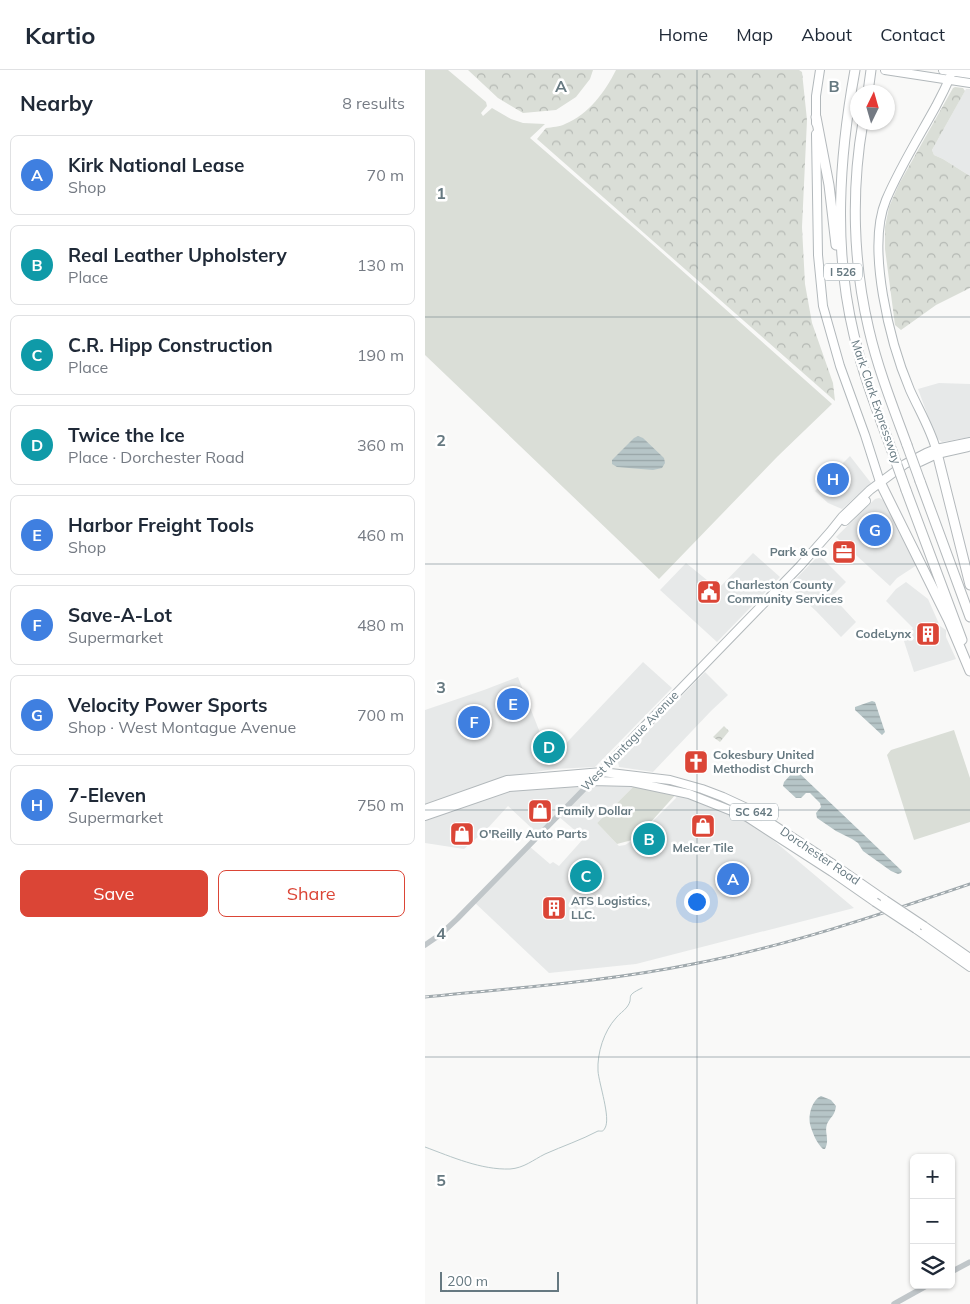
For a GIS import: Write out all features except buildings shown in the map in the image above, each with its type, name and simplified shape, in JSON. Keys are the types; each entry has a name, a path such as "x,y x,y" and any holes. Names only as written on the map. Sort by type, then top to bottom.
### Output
{"highway":[{"name":"Mark Clark Expressway","path":"855,70 843,149 841,184 841,224 846,293 856,342 871,393 970,664"},
{"path":"869,85 871,70"},
{"path":"816,117 829,185 843,299 856,342"},
{"name":"Mark Clark Expressway","path":"862,130 856,214 857,247 866,318 876,358 970,618"},
{"path":"937,452 970,585"},
{"path":"880,485 949,622 970,671"}],"main road":[{"path":"815,70 817,83"},
{"path":"820,70 817,83 816,117 818,254 823,306 840,366 865,435 880,485"},
{"path":"885,70 970,74"},
{"path":"949,73 970,84"},
{"path":"937,452 931,433 910,389 900,362 886,310 878,245 880,222 885,203 949,73"},
{"name":"West Montague Avenue","path":"592,781 830,532 846,521 880,485 937,452 970,442"},
{"name":"West Montague Avenue","path":"937,452 970,447"},
{"name":"Dorchester Road","path":"425,808 507,780 602,772 670,780 702,789 751,810 970,958"},
{"name":"Dorchester Road","path":"425,816 509,787 592,781 632,782 697,797 747,816 970,967"}],"street":[{"name":"West Montague Avenue","path":"425,944 441,934 457,919 592,781"},
{"path":"955,1270 970,1262"},
{"path":"894,1304 921,1289"}],"shaded area":[{"path":"966,89 970,89 970,176 934,155 932,150"},
{"path":"939,383 970,384 970,437 942,442 936,438 918,389"},
{"path":"638,436 643,438 664,458 665,463 662,468 653,470 617,467 612,464 612,460"},
{"path":"850,456 871,483 842,509 828,503 815,491"},
{"path":"875,499 884,500 917,565 897,578 890,586 836,537"},
{"path":"753,553 780,577 717,642 660,590 686,563 718,589"},
{"path":"819,555 846,582 832,596 856,622 841,637 789,586"},
{"path":"906,582 928,599 940,626 946,630 946,637 956,659 914,672 903,638 913,628 886,601 896,589"},
{"path":"643,662 672,688 595,767 554,769 516,775 493,781 425,805 425,710 518,677 550,758 555,755"},
{"path":"705,672 728,695 653,772 619,767 618,762"},
{"path":"872,701 875,702 885,732 882,735 855,710 855,707"},
{"path":"794,771 797,771 902,871 901,873 898,874 891,871 863,851 858,843 817,818 816,813 821,807 820,803 810,793 806,793 801,798 796,798 783,786 784,782"},
{"path":"572,784 574,786 598,784 635,785 597,823 619,846 635,839 676,798 678,793 754,824 854,908 636,964 549,973 474,902 529,846 550,864 553,862 559,866 584,838 558,816 539,835 508,806 487,829 464,849 425,843 425,821 507,792"},
{"path":"821,1096 831,1100 836,1106 834,1114 827,1124 825,1149 817,1141 810,1124 810,1112 813,1104"}],"green space":[{"path":"425,70 448,70 486,102 487,106 481,113 483,116 492,108 511,119 523,123 545,124 530,138 832,404 778,456 659,579 425,355"},
{"path":"468,70 593,70 590,79 576,97 556,110 523,113 498,98"},
{"path":"616,70 799,70 802,72 807,120 802,227 805,284 812,323 833,383 835,401 537,139 546,128 563,125 574,120 589,108 607,86"},
{"path":"955,87 963,88 965,91 932,150 934,155 970,176 970,288 936,305 901,330 895,325 885,249 885,227 889,207 899,184"},
{"path":"724,726 729,731 720,742 713,737"},
{"path":"954,730 970,778 970,822 914,840 887,755 891,750"},
{"path":"635,785 677,793 632,840 617,844 597,823"}],"waterway":[{"path":"425,1147 477,1165 510,1169 524,1165 598,1131 603,1131 607,1117 598,1071 600,1050 612,1023 627,1007 631,995 642,988"}],"railway":[{"path":"425,997 593,980 728,957 798,939 970,884"}],"place":[{"name":"7-Eleven","path":"833,479"},
{"name":"Velocity Power Sports","path":"875,530"},
{"name":"Park & Go","path":"844,552"},
{"name":"Charleston County Community Services","path":"709,592"},
{"name":"CodeLynx","path":"928,634"},
{"name":"Harbor Freight Tools","path":"513,704"},
{"name":"Save-A-Lot","path":"474,722"},
{"name":"Twice the Ice","path":"549,747"},
{"name":"Cokesbury United Methodist Church","path":"696,762"},
{"name":"Family Dollar","path":"540,811"},
{"name":"Melcer Tile","path":"703,826"},
{"name":"O'Reilly Auto Parts","path":"462,834"},
{"name":"Real Leather Upholstery","path":"649,839"},
{"name":"C.R. Hipp Construction","path":"586,876"},
{"name":"Kirk National Lease","path":"733,879"},
{"name":"ATS Logistics, LLC.","path":"554,908"}]}
